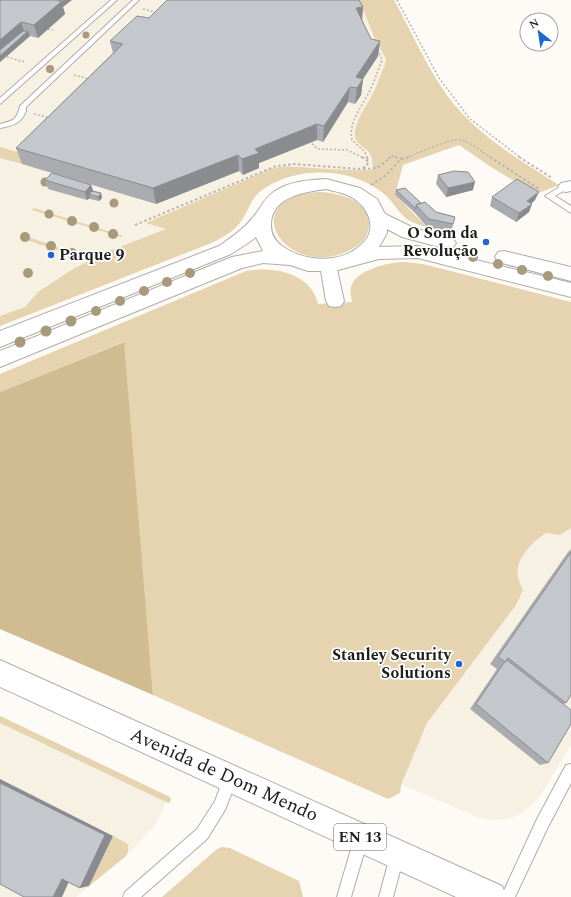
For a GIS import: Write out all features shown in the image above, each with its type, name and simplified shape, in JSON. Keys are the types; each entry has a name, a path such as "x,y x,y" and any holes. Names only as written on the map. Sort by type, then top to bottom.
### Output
{"main road":[{"path":"290,259 277,252 267,242 262,232 262,214 269,204 280,194 301,186 318,184 342,187 357,193 374,207 380,218 381,225 377,240 358,257"},
{"path":"380,218 396,228 422,238 571,274"},
{"path":"0,339 219,252 245,236 261,220"},
{"path":"0,359 238,262 263,257 290,259 309,264 328,265 344,263 358,257 379,253 418,252 571,290"},
{"name":"Avenida de Dom Mendo","path":"0,673 491,897"}],"street":[{"path":"328,265 335,302"}],"lane":[{"path":"0,102 114,0"},
{"path":"0,126 19,119 23,111 22,107 136,0"},
{"path":"564,184 549,196 571,210"},
{"path":"508,897 542,824 571,770"},
{"path":"130,897 202,834 220,804 230,778"},
{"path":"344,897 361,837"},
{"path":"386,897 397,854"}],"path":[{"path":"397,0 439,78 470,119 512,152 564,184"},
{"path":"137,8 163,14"},
{"path":"48,28 53,30"},
{"path":"359,169 367,165 368,160 365,151 352,142 350,138 357,112 369,93 382,60 375,44"},
{"path":"1,56 27,62"},
{"path":"67,74 96,81"},
{"path":"32,113 52,118"},
{"path":"307,139 316,148 321,150 347,150 368,160"},
{"path":"368,187 385,176 393,166 403,159 445,142 460,140 474,146 549,196"},
{"path":"135,225 276,166 294,164 359,169 378,168 389,157 396,156 403,159"}],"shaded area":[{"path":"0,0 382,0 405,57 381,116 371,176 322,172 275,174 0,326"},
{"path":"356,0 394,0 432,72 449,98 459,110 494,142 519,160 559,185 536,194 491,167 459,145 403,165 395,195 427,227 405,218 383,193 371,185 357,179 326,173 296,175 281,180 262,190 253,199 239,224 230,232 214,242 0,326 0,316 25,307 38,292 73,269 112,250 166,229 146,223 271,169 292,167 372,170 373,162 371,156 368,151 357,141 355,131 359,117 376,86 386,59 375,39 365,14"},
{"path":"0,147 31,156 22,164 0,158"},
{"path":"317,192 325,192 352,199 365,210 369,227 367,235 357,246 350,250 328,257 307,256 291,248 279,236 274,223 277,209 291,198"},
{"path":"34,208 123,235 121,237 32,210"},
{"path":"22,235 78,254 76,256 20,238"},
{"path":"405,262 423,264 571,302 571,528 560,535 546,533 535,541 525,552 521,558 517,571 518,580 523,590 516,605 427,723 401,785 400,793 388,799 153,695 123,342 0,392 0,374 246,271 268,270 290,274 308,285 314,293 318,304 352,302 350,293 351,286 361,274 383,265"},
{"path":"124,342 153,695 0,629 0,392"},
{"path":"571,449 571,745 542,793 532,805 520,814 508,819 493,820 480,818 402,785 400,793 388,799"},
{"path":"0,716 172,799 169,803 166,802 156,824 126,856 76,897 0,897"},
{"path":"0,716 170,797 171,800 169,803 166,802 0,723"},
{"path":"113,836 128,844 128,852 126,856 89,886"},
{"path":"222,847 230,848 299,881 303,897 162,897 217,849"}],"building":[{"path":"0,0 62,1 34,25 21,22 0,40"},
{"path":"167,0 359,0 363,7 356,8 371,39 380,41 356,77 363,79 357,88 350,87 324,126 317,124 255,149 259,153 242,159 238,155 153,188 16,148 123,44 110,41 137,16 149,18"},
{"path":"23,31 28,31 0,56 0,50"},
{"path":"454,171 468,172 475,182 448,188 438,175"},
{"path":"52,173 91,185 85,192 45,180"},
{"path":"517,179 539,192 527,201 532,204 519,213 492,197"},
{"path":"405,188 421,203 416,205 416,209 396,190"},
{"path":"92,191 101,193 98,197 89,194"},
{"path":"425,202 436,212 455,217 453,224 429,219 416,205"},
{"path":"571,552 571,695 566,703 508,658 505,662 498,657"},
{"path":"507,660 571,710 571,724 548,763 476,704"},
{"path":"0,783 105,835 80,888 62,879 53,897 24,897 0,884"}],"place":[{"name":"O Som da Revolução","path":"486,242"},
{"name":"Parque 9","path":"51,255"},
{"name":"Stanley Security Solutions","path":"459,664"}]}
